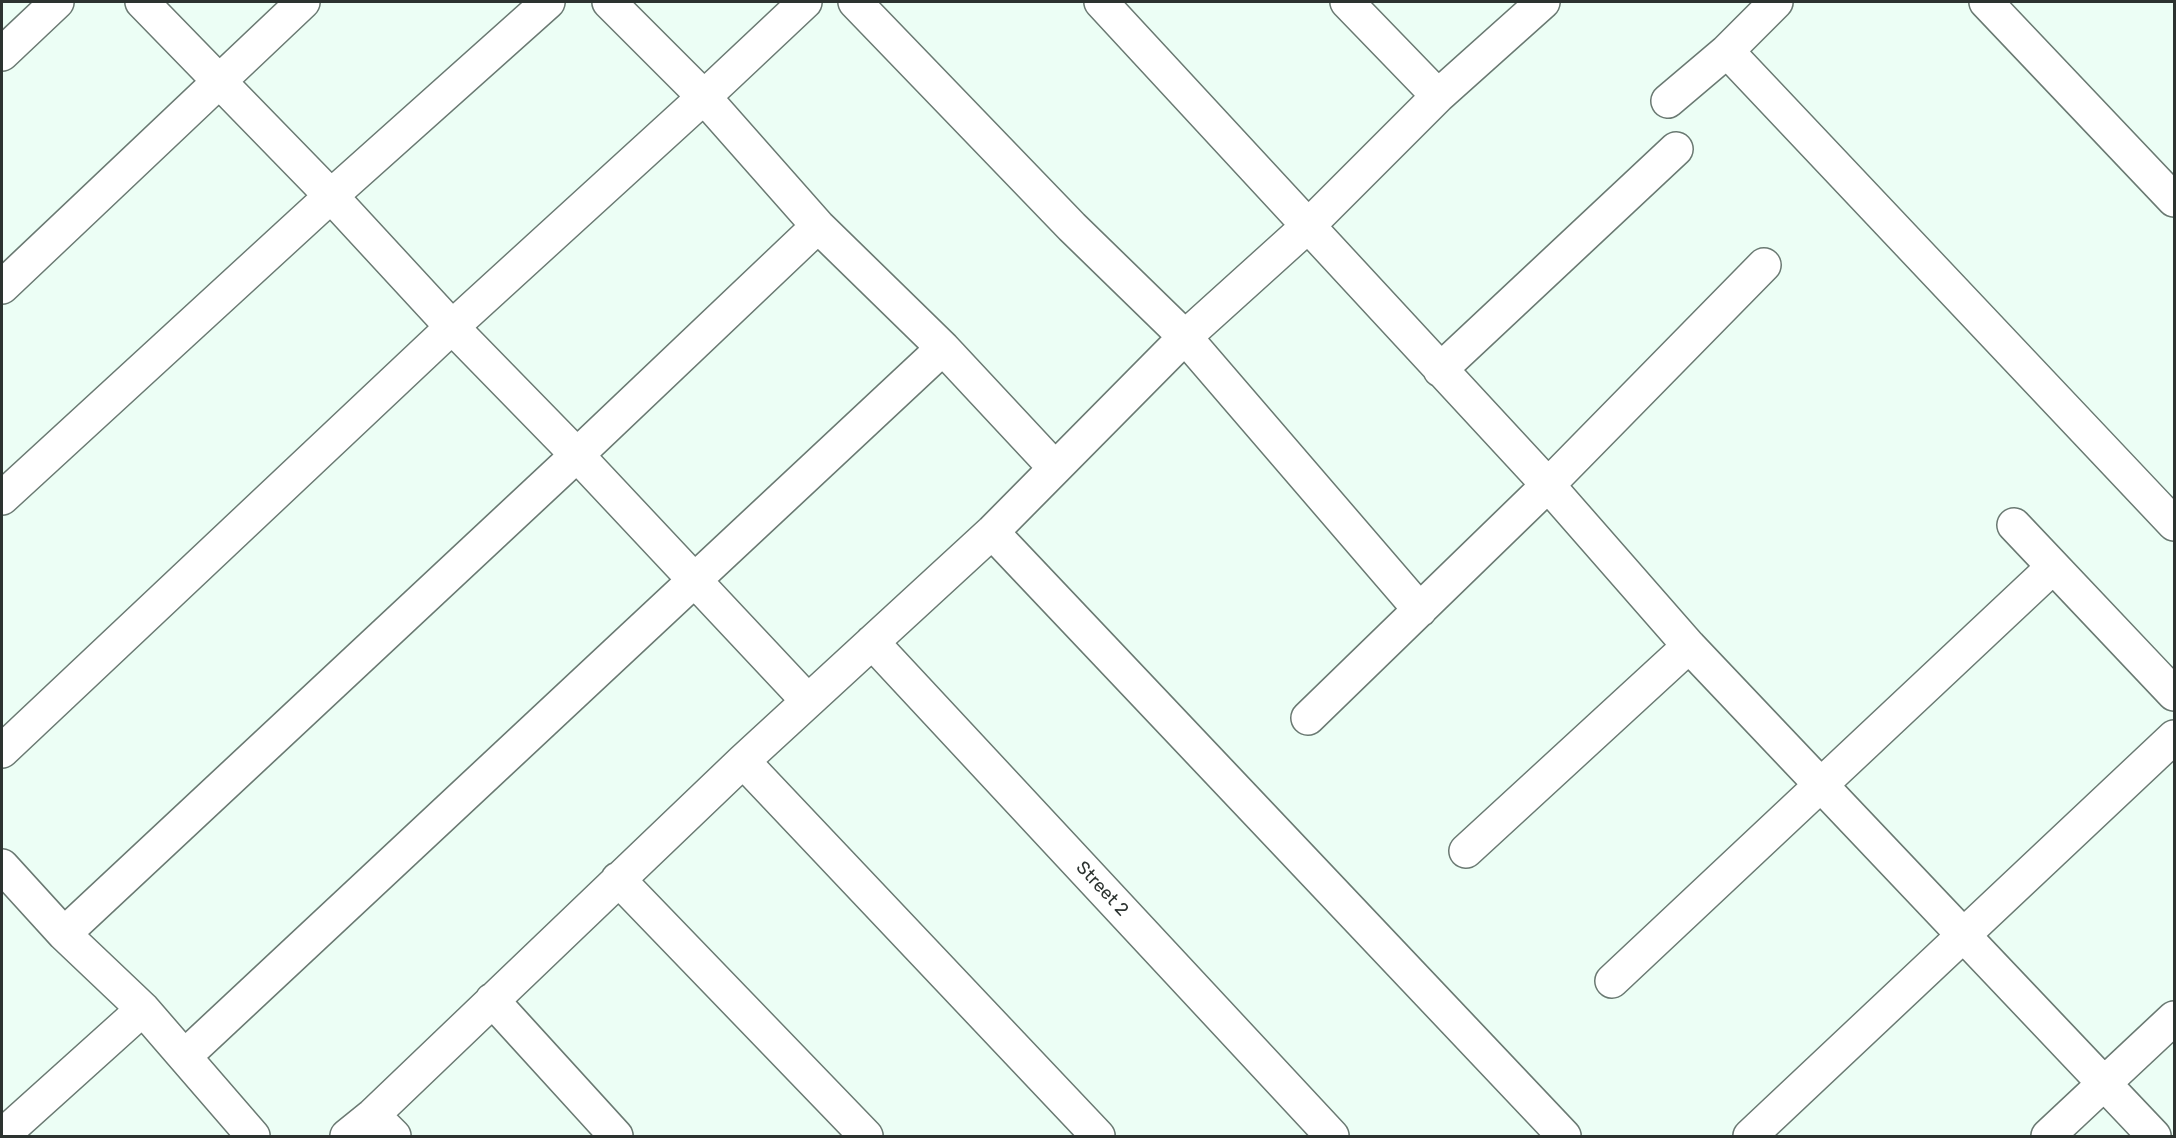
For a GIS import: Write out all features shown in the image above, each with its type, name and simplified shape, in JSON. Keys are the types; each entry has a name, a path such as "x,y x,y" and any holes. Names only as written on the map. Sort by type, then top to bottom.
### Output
{"street":[{"path":"2,54 57,2"},
{"path":"142,2 331,195 452,327 577,455 807,700"},
{"path":"2,287 303,2"},
{"path":"2,498 331,195 548,2"},
{"path":"609,2 704,97 818,226 943,348 1055,468"},
{"path":"2,751 452,327 805,2"},
{"path":"855,2 1072,227 1185,337 1420,610"},
{"path":"1101,2 1310,225 1440,370 1548,485 1689,646 2154,1137"},
{"path":"1347,2 1438,96"},
{"path":"347,1137 383,1126 492,1000 807,700 992,532 1185,337 1310,225 1438,96 1543,2"},
{"path":"1668,101 1727,51 1776,2"},
{"path":"1986,2 2175,200"},
{"path":"1727,51 2175,524"},
{"path":"1440,370 1676,150"},
{"path":"63,934 577,455 818,226"},
{"path":"1308,718 1548,485 1764,265"},
{"path":"186,1056 943,348"},
{"path":"2014,525 2175,694"},
{"path":"992,532 1564,1137"},
{"path":"1612,981 2053,567"},
{"name":"Street 2","path":"872,642 1332,1137"},
{"path":"1466,851 1689,646"},
{"path":"1750,1137 2175,737"},
{"path":"743,761 1098,1137"},
{"path":"5,876 143,1010 186,1056 254,1137"},
{"path":"618,879 866,1137"},
{"path":"492,1000 616,1137"},
{"path":"2,1137 143,1010"},
{"path":"2048,1137 2175,1018"}]}
